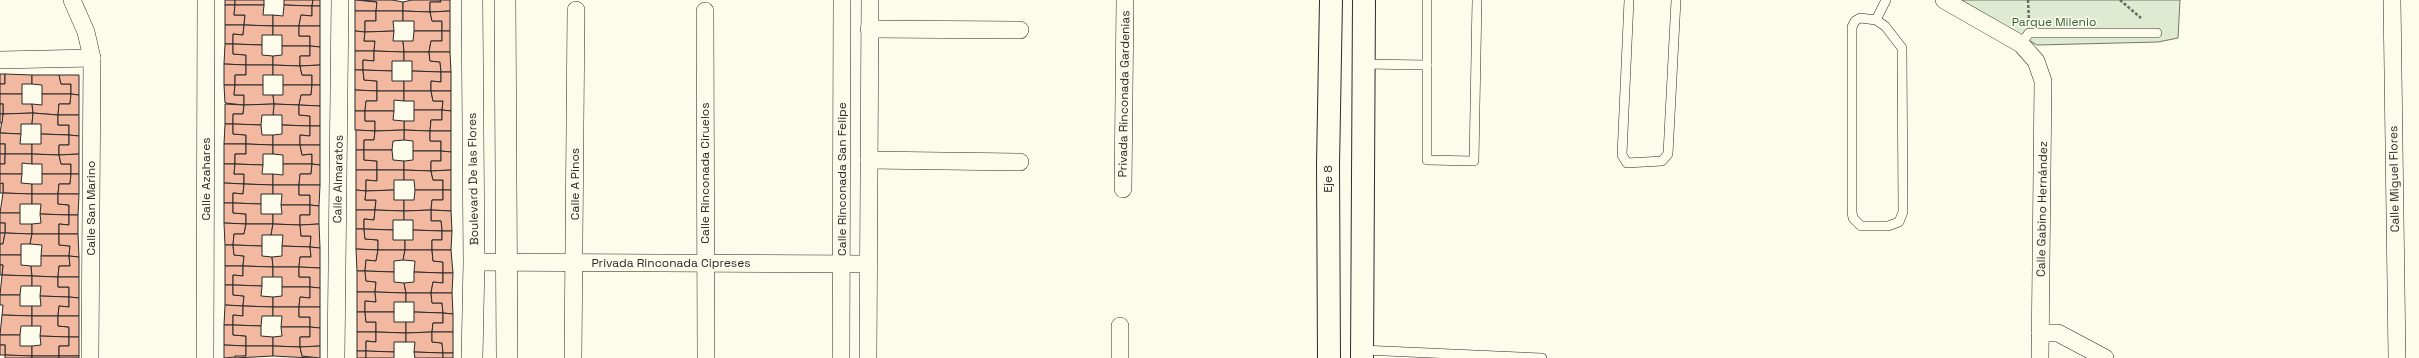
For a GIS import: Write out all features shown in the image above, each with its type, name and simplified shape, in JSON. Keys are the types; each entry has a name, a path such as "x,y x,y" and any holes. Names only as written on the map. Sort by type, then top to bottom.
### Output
{"main road":[{"name":"Eje 8","path":"1329,358 1328,165 1331,0"},
{"path":"1362,354 1364,0"}],"street":[{"name":"Calle San Marino","path":"72,0 86,32 92,58 90,358"},
{"name":"Calle Azahares","path":"205,358 206,0"},
{"name":"Calle Almaratos","path":"336,358 340,0"},
{"name":"Boulevard De las Flores","path":"472,0 474,262 472,358"},
{"path":"506,0 508,262 507,358"},
{"name":"Calle Rinconada San Felipe","path":"841,358 842,0"},
{"path":"868,358 870,0"},
{"name":"Privada Rinconada Gardenias","path":"1124,189 1125,0"},
{"path":"1944,0 2025,38"},
{"name":"Calle Miguel Flores","path":"2392,0 2397,358"},
{"name":"Calle A Pinos","path":"573,358 576,10"},
{"name":"Calle Rinconada Ciruelos","path":"705,11 706,358"},
{"path":"869,29 1020,30"},
{"name":"Calle Gabino Hernández","path":"2025,38 2036,61 2044,89 2040,358"},
{"path":"0,60 92,58"},
{"path":"869,160 1020,162"},
{"name":"Privada Rinconada Cipreses","path":"474,262 868,264"},
{"path":"1120,326 1120,358"},
{"path":"2040,333 2058,333 2105,358"}],"lane":[{"path":"1427,0 1427,160 1474,161 1477,0"},
{"path":"1629,0 1622,155 1627,163 1662,161 1668,154 1676,0"},
{"path":"1876,20 1886,0"},
{"path":"1860,18 1876,20 1885,26 1902,48 1903,212 1898,222 1894,225 1867,227 1857,223 1852,212 1852,26 1854,21 1860,18"},
{"path":"2025,38 2157,33"},
{"path":"1363,64 1427,65"},
{"path":"1362,354 1542,358"}],"path":[{"path":"2025,38 2028,0"},
{"path":"2120,0 2157,33"}],"green space":[{"name":"Parque Milenio","path":"1960,0 2180,0 2178,38 2158,42 2037,45"}],"building":[{"path":"225,0 235,0 235,5 225,5"},
{"path":"235,0 264,0 264,5 235,5"},
{"path":"284,0 313,0 312,6 284,5"},
{"path":"313,0 320,0 320,6 312,6"},
{"path":"355,0 377,2 376,11 355,11"},
{"path":"363,0 392,0 403,2 403,11 376,11 377,2"},
{"path":"412,0 440,0 441,2 430,2 430,12 403,11 403,2"},
{"path":"440,0 450,0 450,11 430,12 430,2 441,2"},
{"path":"225,5 235,5 234,15 245,15 244,25 225,25"},
{"path":"235,5 264,5 263,15 273,15 273,26 244,25 245,15 234,15"},
{"path":"284,5 312,6 312,16 301,15 299,26 273,26 273,15 283,16"},
{"path":"312,6 320,6 320,26 299,26 301,15 312,16"},
{"path":"355,11 376,11 376,21 365,21 365,32 355,31"},
{"path":"376,11 403,11 403,21 393,21 394,31 365,32 365,21 376,21"},
{"path":"403,11 430,12 432,21 442,21 442,31 414,31 414,21 403,21"},
{"path":"450,11 450,31 442,31 442,21 432,21 430,12"},
{"path":"225,25 244,25 243,35 233,34 233,44 225,44"},
{"path":"244,25 273,26 273,35 262,35 262,45 233,44 233,34 243,35"},
{"path":"273,26 299,26 299,36 310,36 310,46 282,46 282,35 273,35"},
{"path":"299,26 320,26 320,47 310,46 310,36 299,36"},
{"path":"355,31 365,32 364,41 375,41 374,51 355,51"},
{"path":"394,31 393,41 403,41 404,52 374,51 375,41 364,41 365,32"},
{"path":"414,31 442,31 442,41 431,41 429,52 404,52 403,41 413,41"},
{"path":"442,31 450,31 450,52 429,52 431,41 442,41"},
{"path":"225,44 233,44 233,54 246,55 246,65 224,64"},
{"path":"233,44 262,45 262,55 273,56 273,65 246,65 246,55 233,54"},
{"path":"282,46 310,46 310,56 300,56 300,66 273,65 273,56 282,55"},
{"path":"310,46 320,47 320,65 300,66 300,56 310,56"},
{"path":"355,51 374,51 374,61 363,60 363,70 355,70"},
{"path":"374,51 404,52 404,61 392,61 392,71 363,70 363,60 374,61"},
{"path":"404,52 429,52 430,61 440,62 441,72 412,71 412,61 404,61"},
{"path":"429,52 450,52 451,72 441,72 440,62 430,61"},
{"path":"224,64 246,65 246,75 235,75 235,85 224,85"},
{"path":"246,65 273,65 273,75 263,75 263,85 235,85 235,75 246,75"},
{"path":"273,65 300,66 302,75 312,75 312,85 283,85 283,75 273,75"},
{"path":"320,65 320,85 312,85 312,75 302,75 300,66"},
{"path":"355,70 363,70 364,80 377,81 377,91 355,90"},
{"path":"363,70 392,71 392,81 404,81 404,91 377,91 377,81 364,80"},
{"path":"412,71 441,72 441,82 431,81 431,91 404,91 404,81 412,81"},
{"path":"441,72 451,72 451,91 431,91 431,81 441,82"},
{"path":"0,74 5,74 5,84 0,84"},
{"path":"5,74 32,75 32,84 22,84 22,94 0,94 0,84 5,84"},
{"path":"32,75 59,75 61,84 71,84 71,94 42,94 42,85 32,84"},
{"path":"59,75 79,75 79,95 71,94 71,84 61,84"},
{"path":"224,85 235,85 234,95 244,95 244,105 225,103"},
{"path":"235,85 263,85 263,95 273,95 274,104 244,105 244,95 234,95"},
{"path":"283,85 312,85 311,95 301,95 299,105 274,104 273,95 283,95"},
{"path":"312,85 320,85 320,106 299,105 301,95 311,95"},
{"path":"355,90 377,91 377,101 366,101 365,111 355,111"},
{"path":"377,91 404,91 404,101 394,100 394,111 365,111 366,101 377,101"},
{"path":"404,91 431,91 433,101 443,101 442,110 414,110 414,101 404,101"},
{"path":"431,91 451,91 451,111 442,110 443,101 433,101"},
{"path":"0,94 22,94 22,104 32,104 33,113 3,114 3,104 0,104"},
{"path":"42,94 71,94 70,104 59,104 58,115 33,113 32,104 42,105"},
{"path":"71,94 79,95 79,115 58,115 59,104 70,104"},
{"path":"0,104 3,104 3,114 0,114"},
{"path":"225,104 244,105 243,114 233,114 233,124 225,124"},
{"path":"274,104 299,105 299,115 310,116 310,126 282,125 282,115 273,115"},
{"path":"274,104 273,115 262,115 261,125 233,124 233,114 243,114 244,105"},
{"path":"299,105 320,106 320,126 310,126 310,116 299,115"},
{"path":"414,110 442,110 442,120 431,120 430,131 404,130 404,121 414,121"},
{"path":"442,110 451,111 451,131 430,131 431,120 442,120"},
{"path":"355,111 365,111 365,121 375,121 375,131 355,130"},
{"path":"365,111 394,111 393,120 404,121 404,130 375,131 375,121 365,121"},
{"path":"33,113 32,124 21,124 21,134 0,133 3,114"},
{"path":"33,113 58,115 58,125 69,125 69,135 41,134 41,124 32,124"},
{"path":"0,114 3,114 2,123 0,123"},
{"path":"58,115 79,115 79,136 69,135 69,125 58,125"},
{"path":"225,124 233,124 233,134 246,135 246,144 224,144"},
{"path":"233,124 261,125 262,135 273,135 273,145 246,144 246,135 233,134"},
{"path":"282,125 310,126 310,136 300,135 300,145 273,145 273,135 282,134"},
{"path":"310,126 320,126 320,145 300,145 300,135 310,136"},
{"path":"356,130 375,131 374,140 364,140 364,150 356,150"},
{"path":"404,130 430,131 430,141 441,141 441,151 413,151 413,141 404,140"},
{"path":"404,130 404,140 393,141 392,150 364,150 364,140 374,140 375,131"},
{"path":"430,131 451,131 451,152 441,151 441,141 430,141"},
{"path":"0,133 21,134 20,144 32,144 32,154 5,154 5,144 0,144"},
{"path":"41,134 69,135 69,145 59,145 59,155 32,154 32,144 41,144"},
{"path":"69,135 79,136 79,154 59,155 59,145 69,145"},
{"path":"0,144 5,144 5,154 0,154"},
{"path":"224,144 246,144 246,154 235,154 235,164 224,164"},
{"path":"246,144 273,145 273,154 263,154 263,165 235,164 235,154 246,154"},
{"path":"273,145 300,145 302,155 312,154 312,164 283,164 283,155 273,154"},
{"path":"300,145 320,145 320,165 312,164 312,154 302,155"},
{"path":"356,150 364,150 364,160 377,161 377,170 356,170"},
{"path":"364,150 392,150 393,160 404,161 404,170 377,170 377,161 364,160"},
{"path":"413,151 441,151 441,161 431,161 431,171 404,170 404,161 413,160"},
{"path":"441,151 451,152 451,170 431,171 431,161 441,161"},
{"path":"0,154 5,154 5,164 0,164"},
{"path":"5,154 32,154 32,164 22,163 22,174 0,174 0,164 5,164"},
{"path":"32,154 59,155 61,164 71,164 71,174 42,174 42,164 32,164"},
{"path":"79,154 79,174 71,174 71,164 61,164 59,155"},
{"path":"224,164 235,164 234,174 244,174 244,184 224,183"},
{"path":"235,164 263,165 262,174 273,174 273,185 244,184 244,174 234,174"},
{"path":"283,164 312,164 311,174 300,174 299,185 273,185 273,174 283,175"},
{"path":"312,164 320,165 320,185 299,185 300,174 311,174"},
{"path":"356,170 377,170 377,181 366,180 366,191 356,190"},
{"path":"377,170 404,170 404,180 394,180 394,190 366,191 366,180 377,181"},
{"path":"404,170 431,171 433,180 443,180 443,190 415,190 414,180 404,180"},
{"path":"451,170 451,190 443,190 443,180 433,180 431,171"},
{"path":"0,174 22,174 21,183 32,184 32,194 3,193 3,183 0,184"},
{"path":"42,174 71,174 70,184 59,184 58,194 32,194 32,184 42,184"},
{"path":"71,174 79,174 79,194 58,194 59,184 70,184"},
{"path":"3,183 3,193 0,193 0,184"},
{"path":"224,183 244,184 243,194 233,193 233,203 224,203"},
{"path":"244,184 273,185 273,194 261,194 261,204 233,203 233,193 243,194"},
{"path":"273,185 299,185 299,195 310,195 310,205 281,205 282,194 273,194"},
{"path":"299,185 320,185 319,206 310,205 310,195 299,195"},
{"path":"356,190 366,191 365,200 376,200 375,210 356,210"},
{"path":"394,190 394,200 404,200 404,211 375,210 376,200 365,200 366,191"},
{"path":"415,190 443,190 443,200 432,200 431,210 404,211 404,200 414,200"},
{"path":"443,190 451,190 451,211 431,210 432,200 443,200"},
{"path":"3,193 32,194 32,204 20,204 20,213 0,213"},
{"path":"32,194 58,194 58,204 69,205 69,215 40,214 41,204 32,204"},
{"path":"58,194 79,194 78,215 69,215 69,205 58,204"},
{"path":"224,203 233,203 233,213 246,214 246,224 224,223"},
{"path":"233,203 261,204 261,214 273,214 273,224 246,224 246,214 233,213"},
{"path":"281,205 310,205 310,215 300,215 300,225 273,224 273,214 282,214"},
{"path":"310,205 319,206 319,224 300,225 300,215 310,215"},
{"path":"356,210 375,210 374,220 364,219 364,229 356,229"},
{"path":"375,210 404,211 404,220 393,220 393,230 364,229 364,219 374,220"},
{"path":"431,210 451,211 452,231 442,231 441,221 431,221"},
{"path":"431,210 431,221 441,221 442,231 413,230 413,220 404,220 404,211"},
{"path":"0,213 20,213 20,224 32,224 32,234 5,233 5,223 0,223"},
{"path":"40,214 69,215 69,225 59,224 59,234 32,234 32,224 41,223"},
{"path":"69,215 78,215 78,234 59,234 59,224 69,225"},
{"path":"0,223 5,223 5,233 0,233"},
{"path":"224,223 246,224 244,234 234,234 233,245 225,245"},
{"path":"246,224 273,224 271,235 262,235 262,246 233,245 234,234 244,234"},
{"path":"273,224 300,225 301,236 311,236 310,247 282,246 283,235 271,235"},
{"path":"319,224 320,248 310,247 311,236 301,236 300,225"},
{"path":"356,229 364,229 365,239 378,240 378,250 356,249"},
{"path":"364,229 393,230 393,240 405,240 405,250 378,250 378,240 365,239"},
{"path":"413,230 442,231 442,240 432,240 432,250 405,250 405,240 413,240"},
{"path":"442,231 452,231 451,250 432,250 432,240 442,240"},
{"path":"0,233 5,233 3,244 0,244"},
{"path":"5,233 32,234 30,244 21,244 21,255 0,255 0,244 3,244"},
{"path":"32,234 59,234 59,245 70,246 69,256 41,256 42,245 30,244"},
{"path":"59,234 78,234 79,257 69,256 70,246 59,245"},
{"path":"225,245 233,245 234,255 244,256 243,266 225,266"},
{"path":"233,245 262,246 262,256 272,257 273,267 243,266 244,256 234,255"},
{"path":"282,246 310,247 311,257 300,257 299,267 273,267 272,257 282,256"},
{"path":"310,247 320,248 320,268 299,267 300,257 311,257"},
{"path":"356,249 378,250 376,261 366,260 365,271 357,271"},
{"path":"378,250 405,250 403,260 394,261 394,272 365,271 366,260 376,261"},
{"path":"405,250 432,250 433,261 443,262 443,273 414,272 415,261 403,260"},
{"path":"432,250 451,250 453,273 443,273 443,262 433,261"},
{"path":"0,255 21,255 21,265 31,266 32,276 2,275 3,265 0,265"},
{"path":"41,256 69,256 70,266 59,266 58,277 32,276 31,266 41,266"},
{"path":"69,256 79,257 79,277 58,277 59,266 70,266"},
{"path":"0,265 3,265 2,275 0,275"},
{"path":"225,266 243,266 243,276 233,275 233,285 225,285"},
{"path":"243,266 273,267 273,277 262,277 262,286 233,285 233,275 243,276"},
{"path":"273,267 299,267 299,277 310,277 310,287 282,287 282,277 273,277"},
{"path":"299,267 320,268 320,288 310,287 310,277 299,277"},
{"path":"357,271 365,271 366,281 376,282 375,292 357,292"},
{"path":"365,271 394,272 394,282 404,283 406,293 375,292 376,282 366,281"},
{"path":"414,272 443,273 443,283 433,282 431,293 406,293 404,283 414,282"},
{"path":"443,273 453,273 452,293 431,293 433,282 443,283"},
{"path":"2,275 32,276 32,286 21,286 20,295 0,295"},
{"path":"32,276 58,277 58,287 69,287 69,297 40,296 41,286 32,286"},
{"path":"58,277 79,277 79,298 69,297 69,287 58,287"},
{"path":"225,285 233,285 233,295 244,296 243,306 225,305"},
{"path":"233,285 262,286 261,296 273,297 273,307 243,306 244,296 233,295"},
{"path":"282,287 310,287 310,298 300,297 299,307 273,307 273,297 282,296"},
{"path":"310,287 320,288 320,307 299,307 300,297 310,298"},
{"path":"357,292 375,292 376,302 365,301 365,312 357,312"},
{"path":"375,292 406,293 406,302 394,302 394,312 365,312 365,301 376,302"},
{"path":"406,293 431,293 432,303 442,303 443,313 414,312 414,302 406,302"},
{"path":"431,293 452,293 453,314 443,313 442,303 432,303"},
{"path":"0,295 20,295 20,306 32,306 32,316 2,315 3,305 0,305"},
{"path":"40,296 69,297 69,307 59,306 58,316 32,316 32,306 41,306"},
{"path":"69,297 79,298 79,316 58,316 59,306 69,307"},
{"path":"225,305 243,306 243,316 233,315 233,325 224,325"},
{"path":"243,306 273,307 273,316 262,316 261,326 233,325 233,315 243,316"},
{"path":"273,307 299,307 299,317 310,317 310,327 281,327 282,316 273,316"},
{"path":"299,307 320,307 320,328 310,327 310,317 299,317"},
{"path":"357,312 365,312 366,322 376,322 376,332 357,332"},
{"path":"365,312 394,312 394,322 406,322 406,333 376,332 376,322 366,322"},
{"path":"414,312 443,313 443,323 433,323 432,332 406,333 406,322 414,322"},
{"path":"443,313 453,314 453,332 432,332 433,323 443,323"},
{"path":"2,315 32,316 32,326 21,326 20,335 0,335"},
{"path":"32,316 58,316 58,326 69,327 69,337 40,336 41,326 32,326"},
{"path":"58,316 79,316 79,337 69,337 69,327 58,326"},
{"path":"224,325 233,325 233,335 246,336 246,346 224,345"},
{"path":"233,325 261,326 261,336 273,337 273,346 246,346 246,336 233,335"},
{"path":"281,327 310,327 310,337 300,337 300,347 273,346 273,337 282,336"},
{"path":"310,327 320,328 320,346 300,347 300,337 310,337"},
{"path":"357,332 376,332 376,342 366,341 366,351 357,351"},
{"path":"376,332 406,333 406,342 394,342 394,352 366,351 366,341 376,342"},
{"path":"432,332 432,342 442,343 443,353 414,352 415,342 406,342 406,333"},
{"path":"432,332 453,332 453,353 443,353 442,343 432,342"},
{"path":"0,335 20,335 20,346 32,346 32,356 5,355 5,345 0,345"},
{"path":"40,336 69,337 69,346 59,346 59,356 32,356 32,346 41,345"},
{"path":"69,337 79,337 79,356 59,356 59,346 69,346"},
{"path":"0,345 5,345 5,355 0,355"},
{"path":"224,345 246,346 246,356 224,358"},
{"path":"246,346 273,346 273,356 235,358 235,356 246,356"},
{"path":"273,346 300,347 302,356 312,356 312,358 273,356"},
{"path":"320,346 320,358 302,356 300,347"},
{"path":"357,351 366,351 366,358 357,358"},
{"path":"366,351 394,352 394,358 366,358"},
{"path":"414,352 443,353 443,358 415,358"},
{"path":"443,353 453,353 453,358 443,358"},
{"path":"5,355 32,356 32,358 5,358"},
{"path":"32,356 59,356 59,358 32,358"},
{"path":"59,356 79,356 79,358 59,358"}]}
